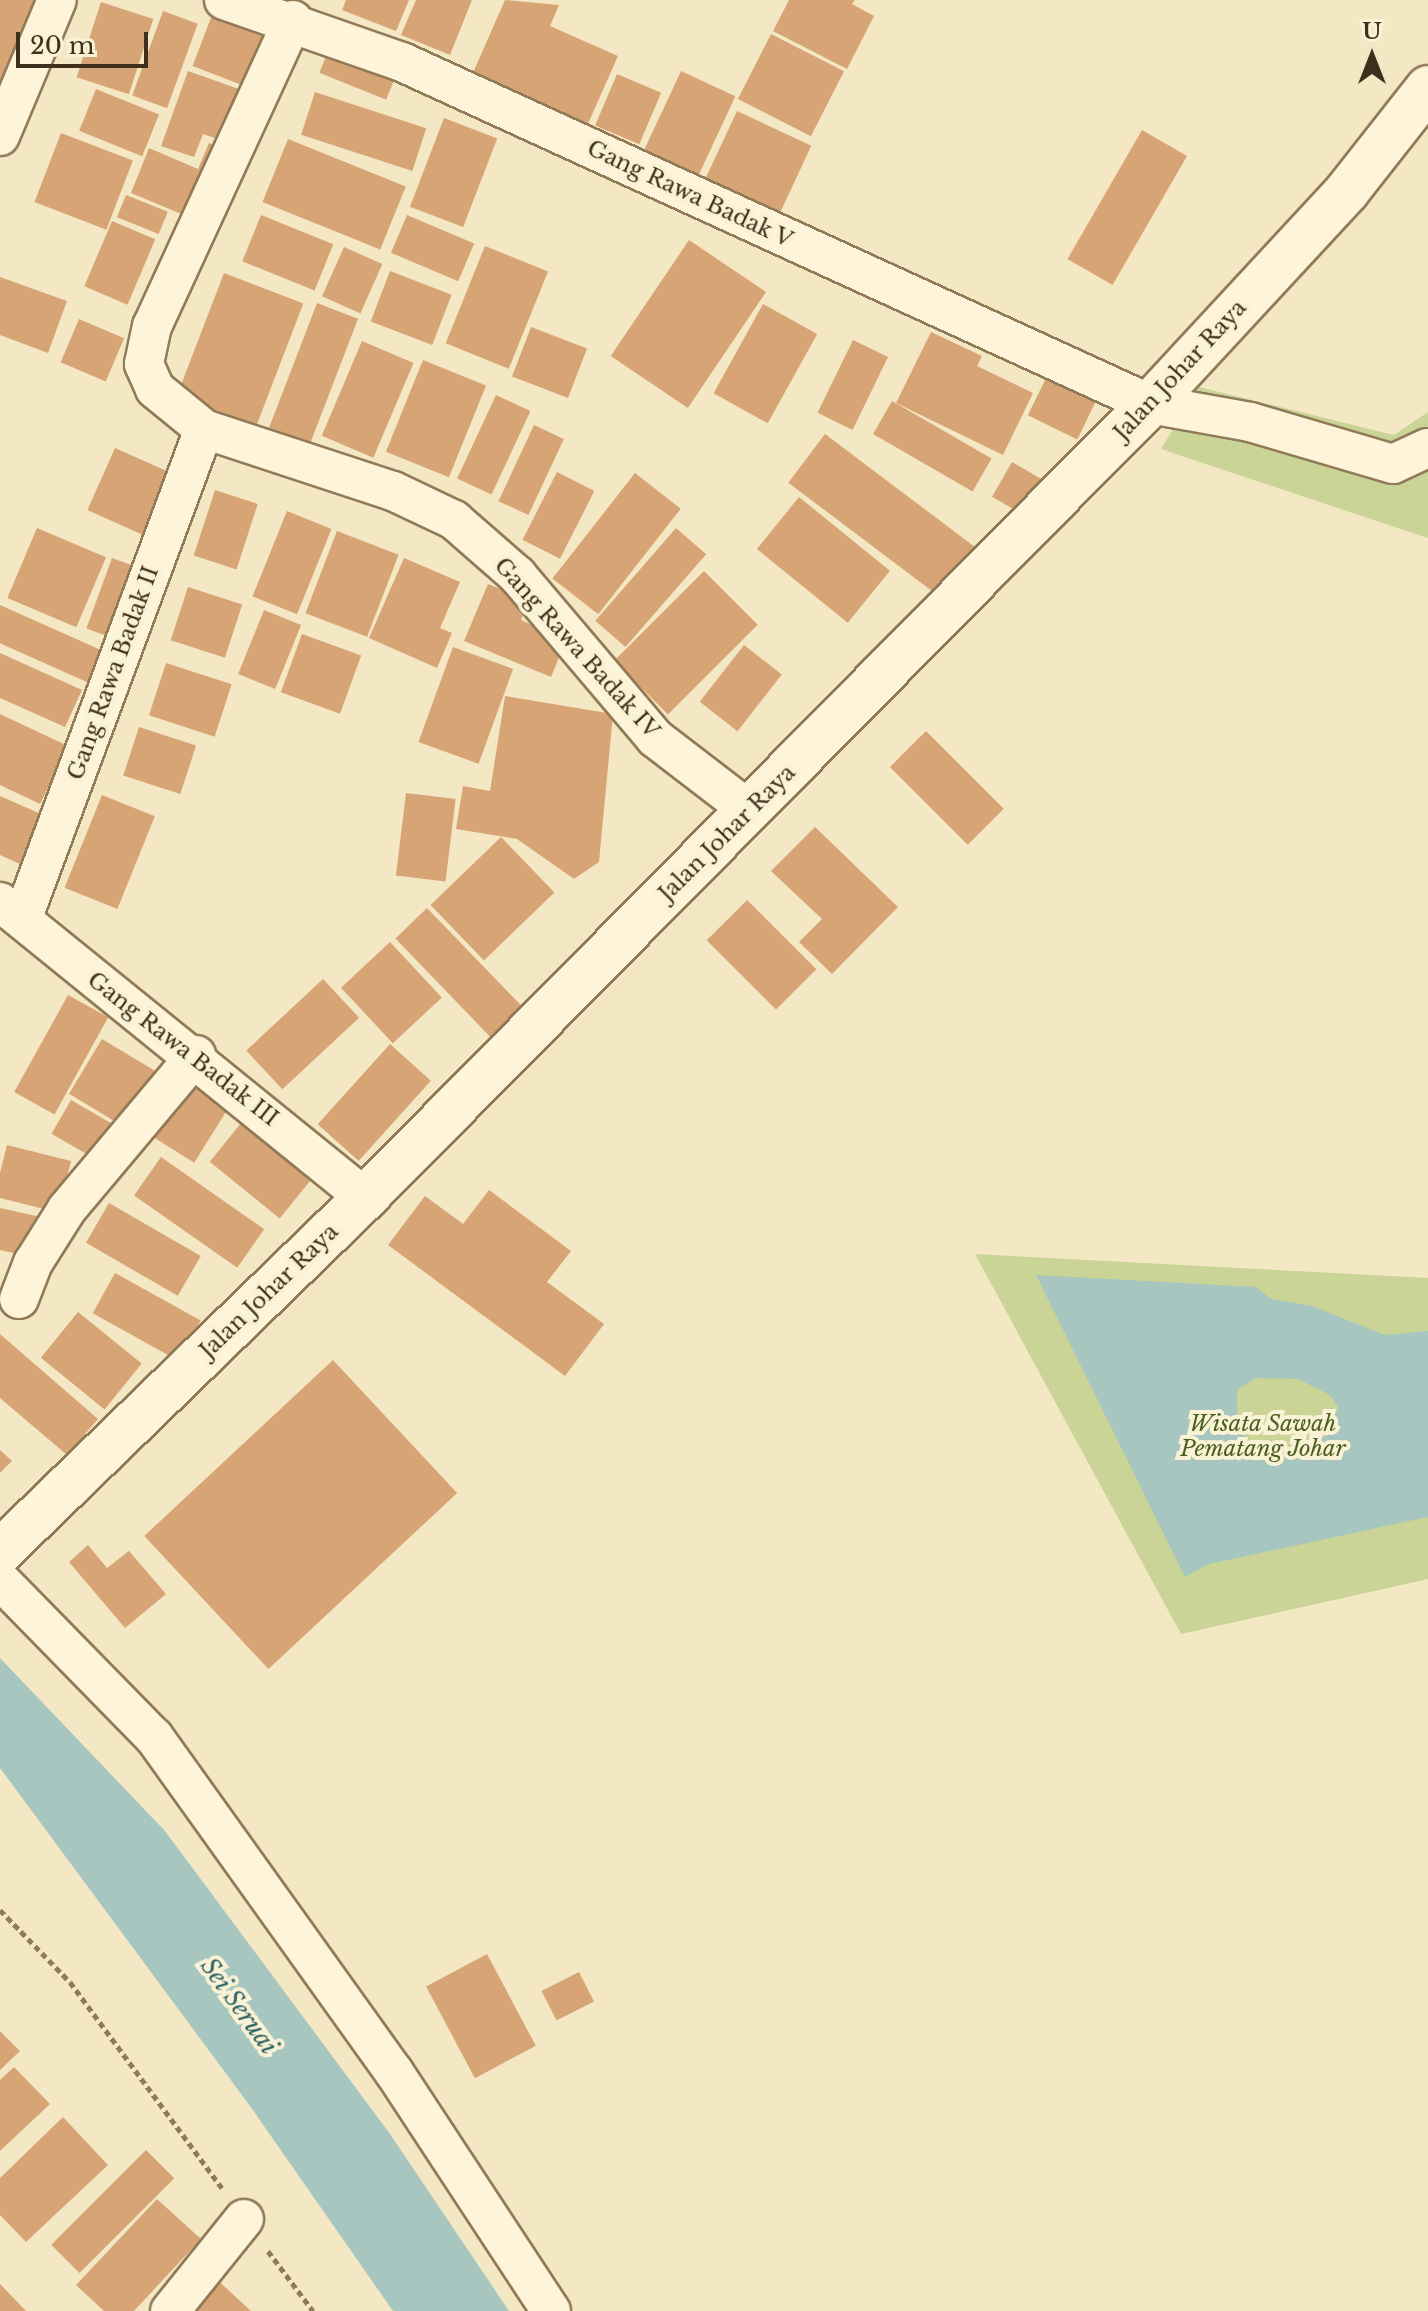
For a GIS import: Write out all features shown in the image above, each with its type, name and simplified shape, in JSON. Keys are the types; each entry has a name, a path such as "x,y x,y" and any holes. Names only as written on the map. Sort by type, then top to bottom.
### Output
{"street":[{"path":"0,136 57,0"},
{"name":"Gang Rawa Badak V","path":"224,0 293,20 402,62 1150,404 1250,422 1393,464 1428,448"},
{"name":"Gang Rawa Badak IV","path":"293,20 146,347 144,364 161,397 204,429 393,491 454,520 517,575 655,738 750,811"},
{"name":"Jalan Johar Raya","path":"0,1552 365,1198 1150,404 1347,191 1428,88"},
{"name":"Gang Rawa Badak II","path":"12,909 204,429"},
{"name":"Gang Rawa Badak III","path":"12,909 132,1014 196,1055 365,1198"},
{"path":"19,1299 33,1263 67,1209 196,1055"},
{"path":"0,1580 154,1737 394,2072 551,2311"},
{"path":"170,2311 244,2219"}],"path":[{"path":"0,1910 70,1982 313,2311"}],"green space":[{"path":"1199,387 1394,435 1428,412 1428,538 1161,449"},
{"name":"Wisata Sawah Pematang Johar","path":"975,1254 1428,1278 1428,1579 1181,1634"}],"water":[{"name":"Wisata Sawah Pematang Johar","path":"1036,1275 1256,1287 1271,1299 1312,1306 1385,1335 1428,1331 1428,1517 1209,1564 1185,1577","holes":["1255,1378 1298,1379 1330,1395 1338,1407 1330,1434 1284,1456 1250,1448 1237,1417 1237,1390"]},
{"name":"Sei Seruai","path":"0,1658 165,1831 390,2134 509,2311 393,2311 250,2106 0,1768"}],"building":[{"path":"0,0 53,0 14,91 0,85"},
{"path":"346,0 409,0 396,31 342,10"},
{"path":"416,0 472,0 450,55 401,35"},
{"path":"505,0 559,5 550,26 618,56 587,126 472,75"},
{"path":"789,0 855,0 852,4 874,16 847,69 773,31"},
{"path":"101,2 153,19 129,94 77,77"},
{"path":"214,10 272,32 250,88 192,66"},
{"path":"163,11 198,24 167,108 132,96"},
{"path":"771,34 844,71 811,136 738,99"},
{"path":"331,44 398,71 386,100 319,73"},
{"path":"188,71 250,93 232,144 203,134 194,157 161,146"},
{"path":"681,71 735,96 698,176 644,151"},
{"path":"617,74 661,93 639,144 595,126"},
{"path":"96,89 159,114 142,156 79,131"},
{"path":"315,92 426,128 412,171 301,135"},
{"path":"737,111 811,146 775,223 701,188"},
{"path":"444,118 497,138 463,227 410,207"},
{"path":"1142,130 1187,156 1113,285 1068,259"},
{"path":"61,133 133,161 106,230 34,202"},
{"path":"288,139 406,187 380,250 263,202"},
{"path":"209,143 228,150 198,221 131,193 149,148 198,169"},
{"path":"126,195 168,212 159,234 117,217"},
{"path":"261,215 333,244 315,291 242,261"},
{"path":"407,215 474,244 458,281 391,253"},
{"path":"112,221 155,239 128,305 84,286"},
{"path":"689,240 766,292 688,408 611,356"},
{"path":"485,246 548,271 509,369 446,343"},
{"path":"344,247 382,264 360,313 322,296"},
{"path":"390,271 452,295 432,345 371,321"},
{"path":"224,273 303,303 256,426 177,395"},
{"path":"0,277 67,301 48,353 0,335"},
{"path":"317,303 358,319 310,444 269,428"},
{"path":"763,304 817,334 768,423 714,393"},
{"path":"79,319 124,338 106,381 61,362"},
{"path":"531,327 587,349 568,398 512,376"},
{"path":"931,332 982,356 977,366 1033,393 1003,455 896,403"},
{"path":"853,340 888,357 853,430 817,413"},
{"path":"362,341 414,363 373,458 322,436"},
{"path":"423,360 486,385 449,477 386,452"},
{"path":"1048,374 1097,398 1077,439 1028,415"},
{"path":"496,395 530,411 492,494 457,478"},
{"path":"892,401 992,459 973,491 873,434"},
{"path":"534,425 564,439 528,515 499,501"},
{"path":"825,434 976,548 939,596 788,483"},
{"path":"115,448 183,478 155,540 87,510"},
{"path":"1012,462 1047,482 1027,517 992,497"},
{"path":"557,472 594,491 560,559 522,540"},
{"path":"635,473 681,509 598,614 553,579"},
{"path":"215,490 258,504 236,570 194,556"},
{"path":"799,497 890,571 848,623 757,549"},
{"path":"287,511 332,529 297,614 253,596"},
{"path":"37,528 106,557 76,627 7,598"},
{"path":"676,528 706,554 625,647 595,621"},
{"path":"337,531 399,555 367,637 305,613"},
{"path":"112,558 143,569 117,640 86,628"},
{"path":"404,558 460,582 440,628 452,633 437,668 369,638"},
{"path":"704,571 758,625 668,715 614,661"},
{"path":"488,584 529,601 521,620 566,640 551,677 464,641"},
{"path":"188,587 242,605 225,658 171,640"},
{"path":"0,605 109,653 94,685 0,643"},
{"path":"264,610 301,625 275,689 238,674"},
{"path":"302,634 361,656 340,714 281,692"},
{"path":"744,645 782,675 737,731 700,702"},
{"path":"453,647 513,669 479,764 418,742"},
{"path":"0,653 82,690 65,727 0,698"},
{"path":"166,663 232,684 215,737 149,715"},
{"path":"505,696 613,714 599,862 574,879 517,839 456,829 463,786 490,791"},
{"path":"0,714 68,746 40,804 0,785"},
{"path":"139,727 196,746 180,794 123,776"},
{"path":"926,731 1004,809 968,845 890,767"},
{"path":"406,793 456,799 446,881 396,875"},
{"path":"102,795 155,816 117,909 65,888"},
{"path":"0,796 50,818 29,868 0,855"},
{"path":"815,827 898,907 832,974 799,942 822,919 771,871"},
{"path":"501,837 554,892 484,960 431,905"},
{"path":"747,900 816,969 776,1010 707,940"},
{"path":"427,908 527,1012 495,1042 395,939"},
{"path":"390,942 442,998 393,1043 341,988"},
{"path":"323,979 359,1018 282,1089 246,1051"},
{"path":"68,995 108,1017 54,1114 14,1092"},
{"path":"102,1039 163,1076 130,1130 69,1094"},
{"path":"390,1044 431,1081 359,1161 318,1124"},
{"path":"189,1071 234,1099 194,1163 149,1135"},
{"path":"71,1100 121,1129 102,1163 52,1134"},
{"path":"250,1112 320,1169 280,1218 210,1162"},
{"path":"7,1145 71,1161 58,1212 0,1198 0,1173"},
{"path":"161,1157 264,1229 237,1268 134,1196"},
{"path":"489,1190 571,1251 547,1282 604,1324 565,1376 388,1245 425,1196 463,1224"},
{"path":"109,1203 201,1256 178,1296 86,1243"},
{"path":"0,1208 41,1217 32,1257 0,1250"},
{"path":"115,1273 201,1321 178,1361 93,1313"},
{"path":"78,1312 142,1364 105,1409 41,1358"},
{"path":"0,1334 98,1419 67,1455 0,1398"},
{"path":"333,1360 457,1493 268,1669 144,1536"},
{"path":"0,1450 12,1461 0,1473"},
{"path":"88,1545 107,1568 129,1551 166,1594 125,1628 69,1562"},
{"path":"487,1954 536,2046 475,2078 426,1986"},
{"path":"579,1972 594,2001 557,2020 542,1991"},
{"path":"0,2031 20,2051 0,2070"},
{"path":"14,2067 50,2104 0,2151 0,2080"},
{"path":"63,2117 108,2165 26,2242 0,2215 0,2178"},
{"path":"146,2150 174,2178 80,2273 51,2245"},
{"path":"157,2199 201,2239 134,2311 104,2311 76,2285"},
{"path":"212,2275 251,2311 179,2311"},
{"path":"0,2284 26,2311 0,2311"}]}
